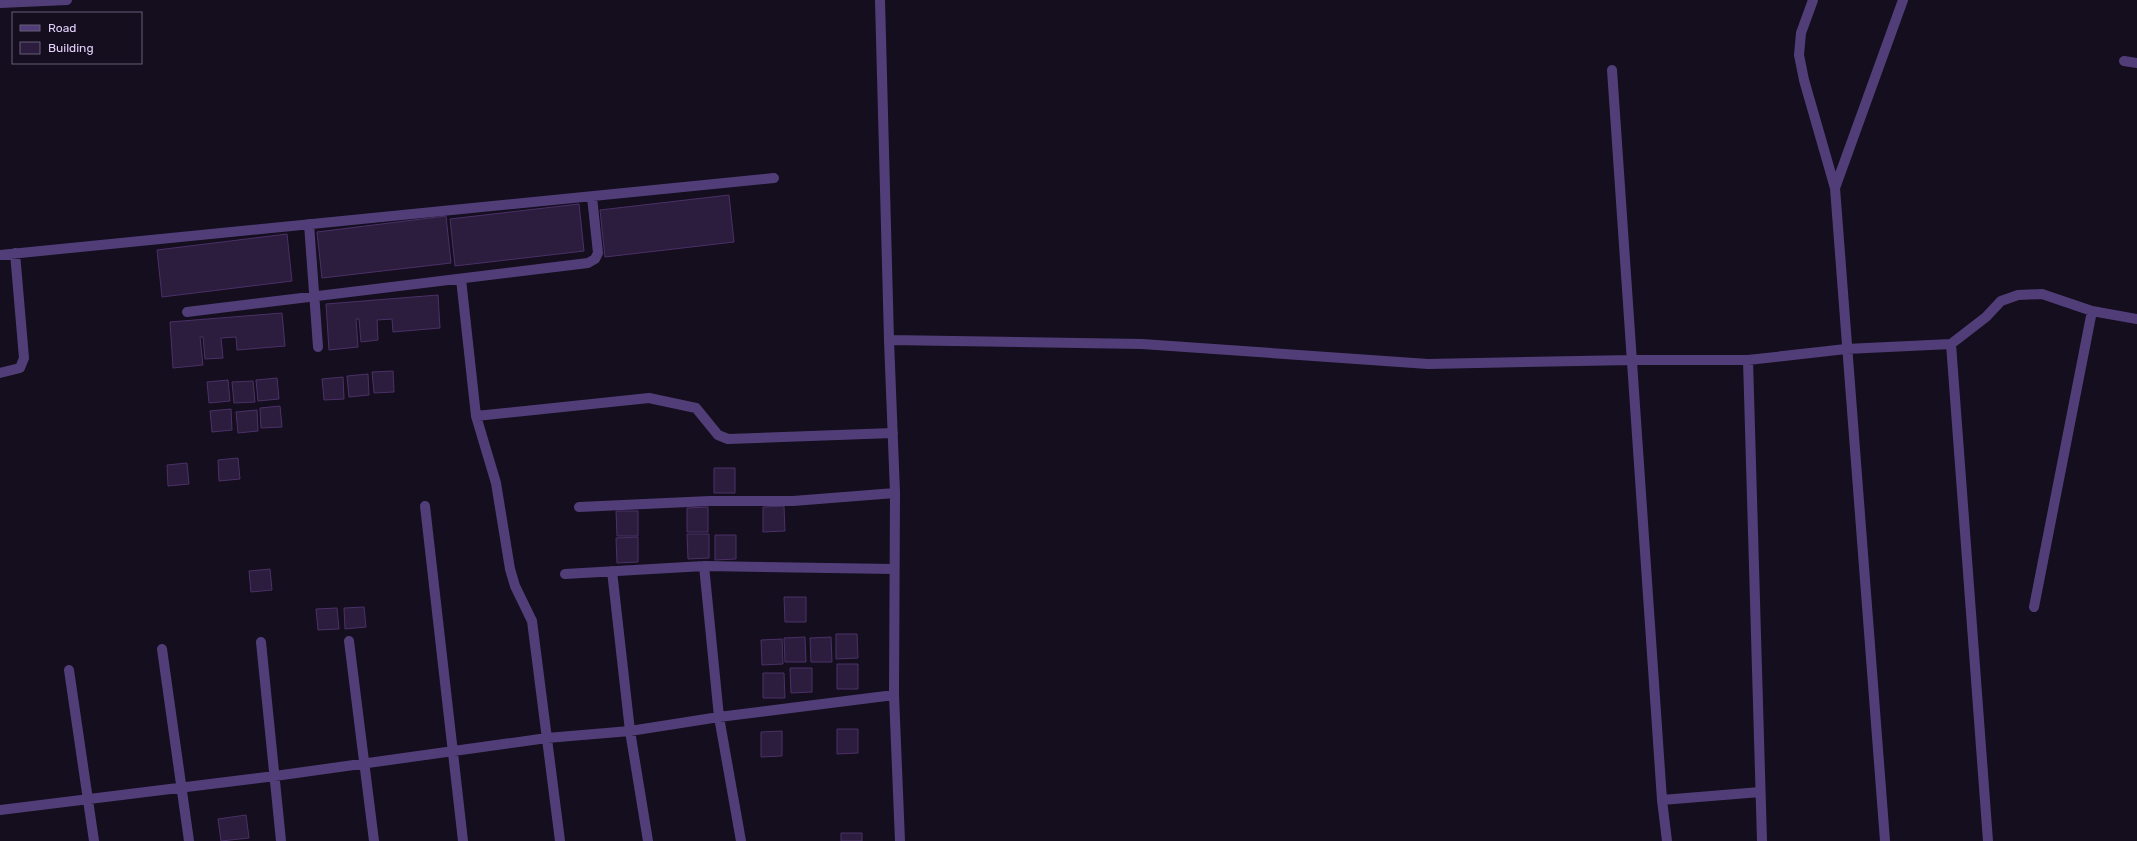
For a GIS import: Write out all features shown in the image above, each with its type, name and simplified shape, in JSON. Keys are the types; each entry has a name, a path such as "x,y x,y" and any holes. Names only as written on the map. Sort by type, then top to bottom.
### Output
{"street":[{"path":"0,3 68,0"},
{"path":"880,0 889,340 895,493 894,695 900,841"},
{"path":"1813,0 1801,33 1799,55 1804,80 1835,188 1846,349 1886,841"},
{"path":"1835,188 1903,0"},
{"path":"2124,61 2137,63"},
{"path":"1612,70 1662,800 1667,841"},
{"path":"0,255 774,178"},
{"path":"187,312 588,263 595,259 598,253 592,196"},
{"path":"309,224 318,347"},
{"path":"0,373 20,368 24,358 14,253"},
{"path":"461,279 476,416 496,483 510,569 515,586 532,621 560,841"},
{"path":"889,340 1142,344 1428,364 1632,360 1748,360 1846,349 1951,344 1986,317 2001,301 2018,295 2042,294 2092,311 2137,319"},
{"path":"2034,607 2092,311"},
{"path":"1951,344 1988,841"},
{"path":"1748,360 1762,841"},
{"path":"476,416 649,398 696,408 718,435 728,439 893,433"},
{"path":"579,507 710,500 792,501 895,493"},
{"path":"425,506 463,841"},
{"path":"565,574 612,570 704,566 894,569"},
{"path":"704,566 719,717 741,841"},
{"path":"612,570 630,731 648,841"},
{"path":"349,641 374,841"},
{"path":"261,642 281,841"},
{"path":"162,649 189,841"},
{"path":"69,670 94,841"},
{"path":"0,810 275,776 547,738 630,731 719,717 894,695"},
{"path":"1662,800 1760,792"}],"building":[{"path":"729,195 734,242 605,257 600,210"},
{"path":"579,204 584,251 455,266 450,219"},
{"path":"446,216 451,263 322,278 317,232"},
{"path":"287,234 292,281 162,297 157,250"},
{"path":"438,295 440,328 393,332 392,319 377,320 378,340 361,342 359,319 356,319 358,347 329,350 326,304"},
{"path":"282,313 285,346 237,350 236,337 221,338 223,358 205,359 203,337 200,337 203,365 173,368 170,322"},
{"path":"393,371 394,392 374,393 372,372"},
{"path":"368,374 369,395 349,397 347,376"},
{"path":"343,377 344,399 324,400 322,379"},
{"path":"277,378 279,399 258,401 256,380"},
{"path":"228,380 230,401 209,403 207,382"},
{"path":"253,381 255,402 234,403 232,382"},
{"path":"280,406 282,427 261,428 260,408"},
{"path":"231,409 232,430 212,432 210,411"},
{"path":"257,410 258,431 238,433 236,412"},
{"path":"238,458 240,479 219,481 218,460"},
{"path":"187,463 189,484 168,486 167,465"},
{"path":"714,468 735,468 735,493 714,493"},
{"path":"784,506 785,531 763,532 763,507"},
{"path":"708,507 708,532 687,532 687,508"},
{"path":"616,511 638,511 638,536 617,536"},
{"path":"687,534 709,534 709,558 688,559"},
{"path":"715,535 736,535 736,559 715,560"},
{"path":"638,537 638,562 617,563 616,538"},
{"path":"270,569 272,590 251,592 249,571"},
{"path":"784,597 806,597 806,622 785,622"},
{"path":"364,607 366,627 345,629 344,608"},
{"path":"337,608 339,629 318,630 316,609"},
{"path":"836,634 857,634 858,658 836,659"},
{"path":"805,637 806,662 785,662 784,638"},
{"path":"831,637 832,662 811,662 810,638"},
{"path":"782,639 783,664 762,665 761,640"},
{"path":"837,664 858,664 858,689 837,689"},
{"path":"790,668 812,668 812,692 791,693"},
{"path":"763,673 784,673 785,698 763,698"},
{"path":"837,729 858,729 858,753 837,754"},
{"path":"782,731 782,756 761,757 761,732"},
{"path":"246,815 249,838 221,841 218,819"},
{"path":"841,833 862,833 862,841 841,841"}]}
